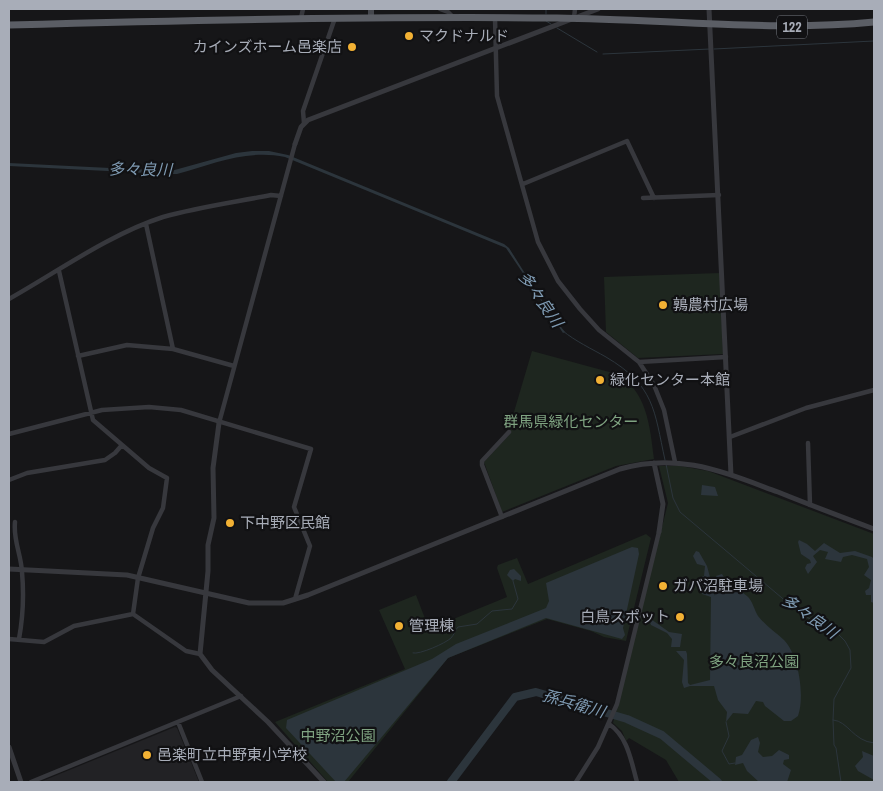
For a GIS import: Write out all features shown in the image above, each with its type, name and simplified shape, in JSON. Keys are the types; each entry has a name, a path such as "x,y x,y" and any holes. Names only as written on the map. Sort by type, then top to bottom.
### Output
{"highway":[{"name":"122","path":"9,25 301,18 574,18 789,27 874,22"}],"main road":[{"path":"371,9 371,18"}],"street":[{"path":"301,18 303,9"},
{"path":"440,9 448,12 454,18"},
{"path":"574,18 575,9"},
{"path":"304,123 326,112 598,9"},
{"path":"709,9 731,475"},
{"path":"200,654 208,571 208,540 214,518 213,468 219,423 289,164 304,123 303,111 335,18"},
{"path":"495,18 497,96 524,184 538,242 558,281 590,321 639,362 660,399 674,462"},
{"path":"524,184 627,140 654,198"},
{"path":"9,299 146,224 176,214 271,195 281,196"},
{"path":"643,198 719,195"},
{"path":"146,224 172,349"},
{"path":"59,271 93,420 149,468 167,478 163,508 153,528 138,578 133,614"},
{"path":"78,356 127,345 172,349 234,366"},
{"path":"639,362 726,357"},
{"path":"730,436 806,408 874,390"},
{"path":"9,434 91,414 133,408 170,408 311,449 294,507 310,546 295,599"},
{"path":"502,517 482,461 509,432"},
{"path":"808,443 810,505"},
{"path":"9,479 27,473 105,460 122,445"},
{"path":"576,782 592,759 615,710 659,532 663,504 656,462"},
{"path":"9,569 120,574 250,603 283,603 620,469 656,462 706,466 874,529"},
{"path":"15,522 14,542 22,570 23,607 19,639"},
{"path":"9,639 44,642 74,626 133,614 186,651 200,654 212,670 268,722 324,782"},
{"path":"31,782 241,696"},
{"path":"178,722 202,782"},
{"path":"610,723 625,742 637,782"},
{"path":"9,747 21,782"}],"shaded area":[{"name":"邑楽町立中野東小学校","path":"175,727 199,782 40,782"}],"green space":[{"name":"鶉農村広場","path":"720,273 723,354 638,358 606,332 604,277"},
{"name":"群馬県緑化センター","path":"532,351 613,373 624,379 640,398 645,409 654,459 616,466 502,512 484,462 510,434 511,422"},
{"name":"多々良沼公園","path":"659,466 680,466 708,471 874,534 874,782 679,782 666,760 629,738 626,741 622,731 613,723 668,503"},
{"name":"中野沼公園","path":"646,534 651,538 626,641 604,637 591,631 547,619 448,658 348,782 328,782 275,722 405,669 379,610 416,595 429,629 507,597 497,568 498,565 517,558 528,584"}],"water":[{"path":"269,151 288,155 504,244 509,248 550,313 565,332 563,333 506,248 285,157 271,155 244,156 177,174 9,166 9,163 171,171 236,153"},
{"path":"702,485 715,487 718,496 701,495"},
{"path":"799,540 815,551 824,543 840,553 855,551 872,557 874,559 874,603 871,602 871,595 866,595 865,591 869,588 871,580 864,575 869,567 867,559 852,555 843,557 841,562 825,559 828,552 820,550 813,556 817,562 808,574 805,568 807,564 811,563 810,560 801,554"},
{"name":"中野沼公園","path":"632,547 638,548 639,554 623,628 625,635 622,639 546,618 448,658 344,782 336,782 286,728 287,720 432,659 456,644 546,608 549,601 546,583"},
{"path":"696,551 699,552 707,566 715,596 716,576 722,574 730,584 749,598 758,616 789,647 797,666 801,688 798,716 791,721 784,721 765,706 763,702 756,701 748,714 733,713 726,722 727,712 718,700 714,686 690,686 684,688 682,682 684,660 676,651 686,651 688,683 690,685 710,680 711,597 702,594 704,586 701,585 700,578 704,576 705,566 697,564 693,556"},
{"path":"514,569 521,576 521,581 515,579 513,581 507,575 510,570"},
{"path":"648,617 669,632 682,634 680,647 671,647 672,639 667,633 651,625"},
{"path":"758,737 760,743 758,752 763,757 772,756 779,750 789,755 789,759 784,760 783,764 791,770 787,782 759,782 747,771 743,763 735,765 736,757 742,755 751,740"},
{"path":"862,751 874,756 874,780 858,771 855,766 863,757"}],"waterway":[{"path":"546,9 546,14"},
{"path":"546,21 551,24"},
{"path":"557,28 597,52"},
{"path":"714,49 874,41"},
{"path":"603,54 710,49"},
{"name":"多々良川","path":"563,331 622,368 643,389 654,413 665,460"},
{"name":"多々良川","path":"666,464 673,498 680,512 801,614 837,633 845,641 850,650 851,668 834,699 833,720 843,724 861,739 874,743"},
{"path":"413,653 444,643 451,638 458,627 477,624 492,611 512,609 518,599 513,581"},
{"name":"孫兵衛川","path":"451,782 515,697 536,692 627,719 662,735 718,782"},
{"path":"833,720 834,745 841,782"},
{"path":"726,722 729,736 722,751 729,764 735,763"}],"place":[{"name":"マクドナルド","path":"409,36"},
{"name":"カインズホーム邑楽店","path":"352,47"},
{"name":"鶉農村広場","path":"663,305"},
{"name":"緑化センター本館","path":"600,380"},
{"name":"下中野区民館","path":"230,523"},
{"name":"ガバ沼駐車場","path":"663,586"},
{"name":"白鳥スポット","path":"680,617"},
{"name":"管理棟","path":"399,626"},
{"name":"邑楽町立中野東小学校","path":"147,755"}]}
